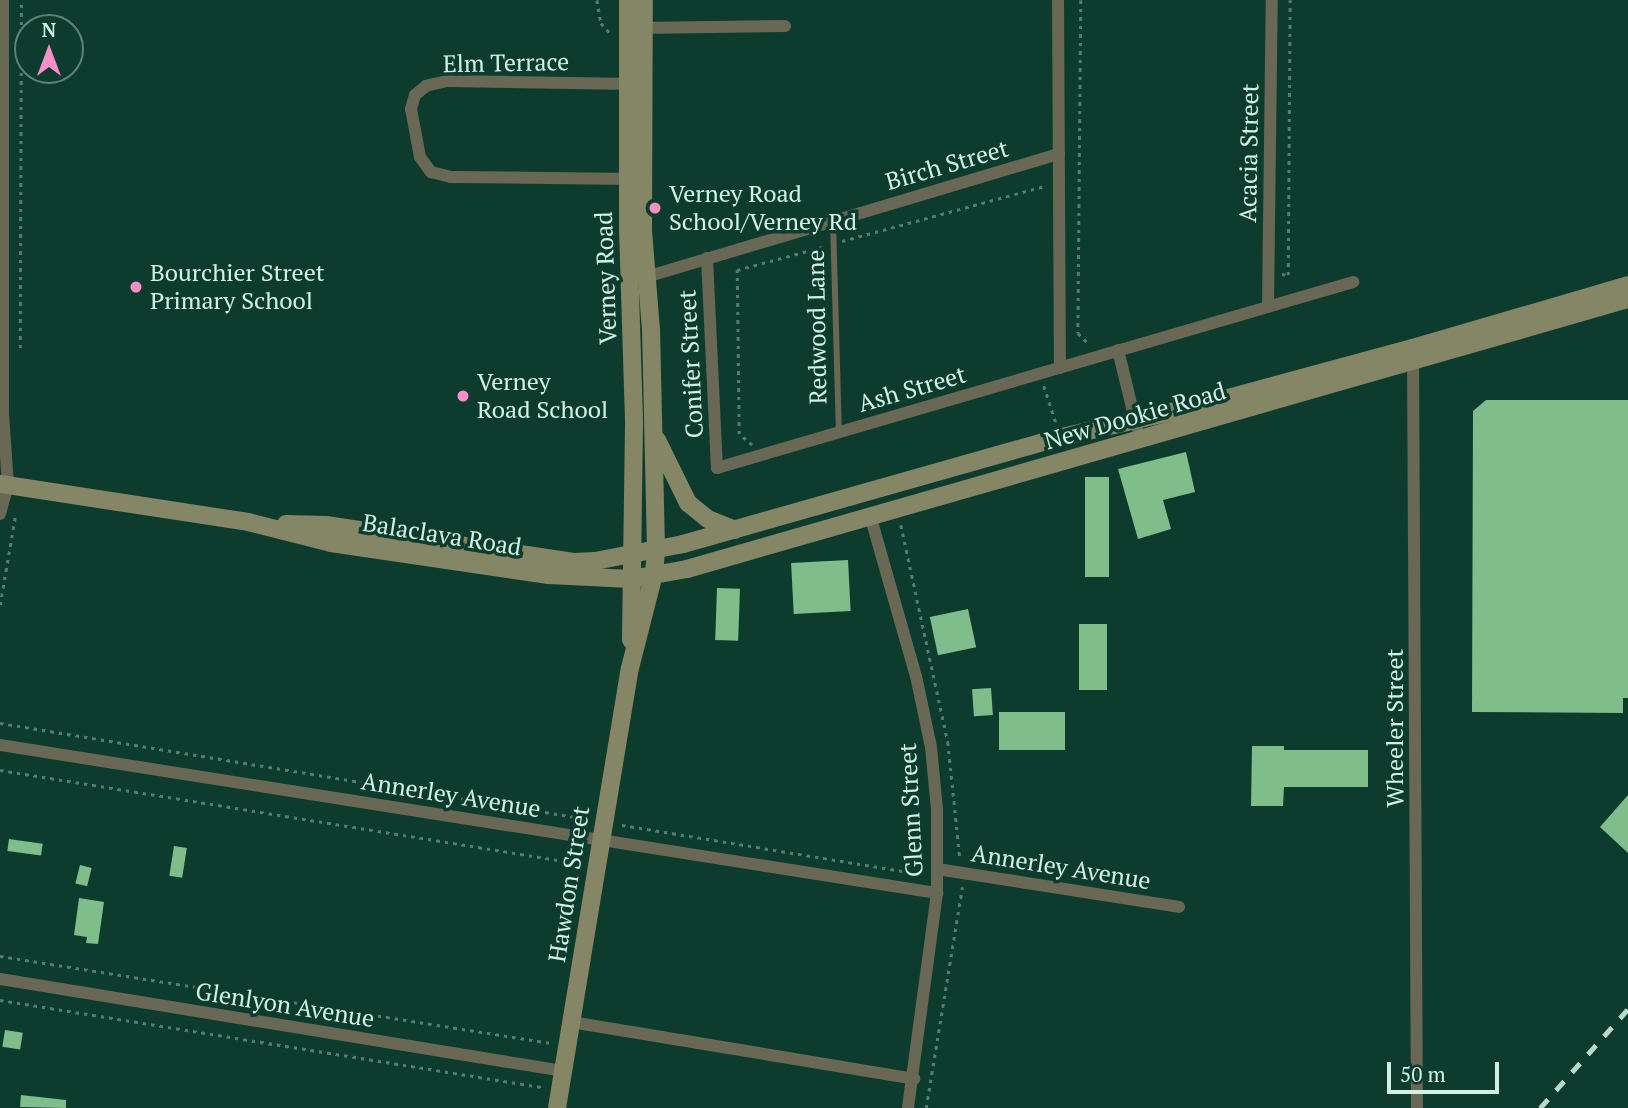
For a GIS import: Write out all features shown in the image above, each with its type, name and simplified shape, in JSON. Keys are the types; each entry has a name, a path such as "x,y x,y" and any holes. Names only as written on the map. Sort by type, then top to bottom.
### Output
{"main road":[{"name":"Verney Road","path":"628,0 636,28"},
{"name":"Verney Road","path":"630,554 634,425 636,28 644,0"},
{"name":"Verney Road","path":"636,179 651,330 656,549"},
{"name":"New Dookie Road","path":"654,574 687,569 1140,439 1628,285"},
{"name":"New Dookie Road","path":"656,549 734,530 937,471 1134,419 1413,355 1628,299"},
{"path":"653,427 668,467 688,503 709,519 734,530"},
{"name":"Balaclava Road","path":"4,484 248,522 331,543 549,576 631,579 654,574"},
{"name":"Balaclava Road","path":"248,522 326,525 575,562 656,549"},
{"name":"Hawdon Street","path":"557,1108 630,668 654,574 656,549"},
{"name":"Hawdon Street","path":"630,554 630,668"}],"street":[{"path":"0,514 4,484 4,0"},
{"path":"1058,0 1060,363"},
{"name":"Acacia Street","path":"1268,306 1272,0"},
{"path":"636,28 785,26"},
{"name":"Elm Terrace","path":"636,84 447,81 426,86 415,95 411,109 420,157 430,172 460,177 636,179"},
{"name":"Birch Street","path":"646,277 1059,154"},
{"name":"Conifer Street","path":"707,258 717,468"},
{"name":"Ash Street","path":"717,468 1039,373 1060,363 1118,350 1353,282"},
{"path":"1118,350 1140,439"},
{"name":"Wheeler Street","path":"1413,355 1417,1108"},
{"path":"0,428 2,410"},
{"name":"Glenn Street","path":"870,515 916,676 931,747 937,809 937,893 908,1108"},
{"name":"Annerley Avenue","path":"0,745 937,893"},
{"name":"Annerley Avenue","path":"937,869 1179,906"},
{"name":"Glenlyon Avenue","path":"0,979 563,1071"},
{"path":"571,1022 914,1079"}],"lane":[{"name":"Redwood Lane","path":"833,221 839,432"}],"path":[{"path":"20,348 21,0"},
{"path":"1060,363 1093,348 1078,333 1081,0"},
{"path":"1269,274 1288,275 1290,0"},
{"path":"754,447 738,433 737,270 1049,185"},
{"path":"1039,373 1056,422"},
{"path":"0,605 16,510"},
{"path":"0,723 916,873"},
{"path":"0,770 578,863"},
{"path":"0,956 551,1043"},
{"path":"0,1000 541,1087"}],"building":[{"path":"1486,400 1628,400 1628,698 1623,698 1623,713 1472,712 1473,411"},
{"path":"1186,452 1195,492 1163,500 1171,529 1138,539 1118,469"},
{"path":"1085,477 1109,477 1109,577 1085,577"},
{"path":"848,560 851,611 794,614 791,563"},
{"path":"717,588 740,589 738,641 715,640"},
{"path":"968,609 976,647 938,655 930,617"},
{"path":"1079,624 1107,624 1107,690 1079,690"},
{"path":"991,688 993,715 974,716 972,689"},
{"path":"999,712 1065,712 1065,750 999,750"},
{"path":"1252,746 1284,746 1284,750 1368,750 1368,787 1284,787 1283,806 1251,806"},
{"path":"1628,795 1628,853 1600,827"},
{"path":"9,839 43,844 41,856 7,851"},
{"path":"174,846 187,848 182,878 169,876"},
{"path":"80,865 92,868 87,886 75,883"},
{"path":"79,898 104,902 98,944 86,943 87,937 74,935"},
{"path":"5,1030 23,1033 20,1050 2,1047"},
{"path":"21,1095 66,1100 66,1108 20,1107"}],"railway":[{"path":"1540,1108 1628,1009"}],"place":[{"name":"Verney Road School/Verney Rd","path":"655,208"},
{"name":"Bourchier Street Primary School","path":"136,287"},
{"name":"Verney Road School","path":"463,396"}]}
